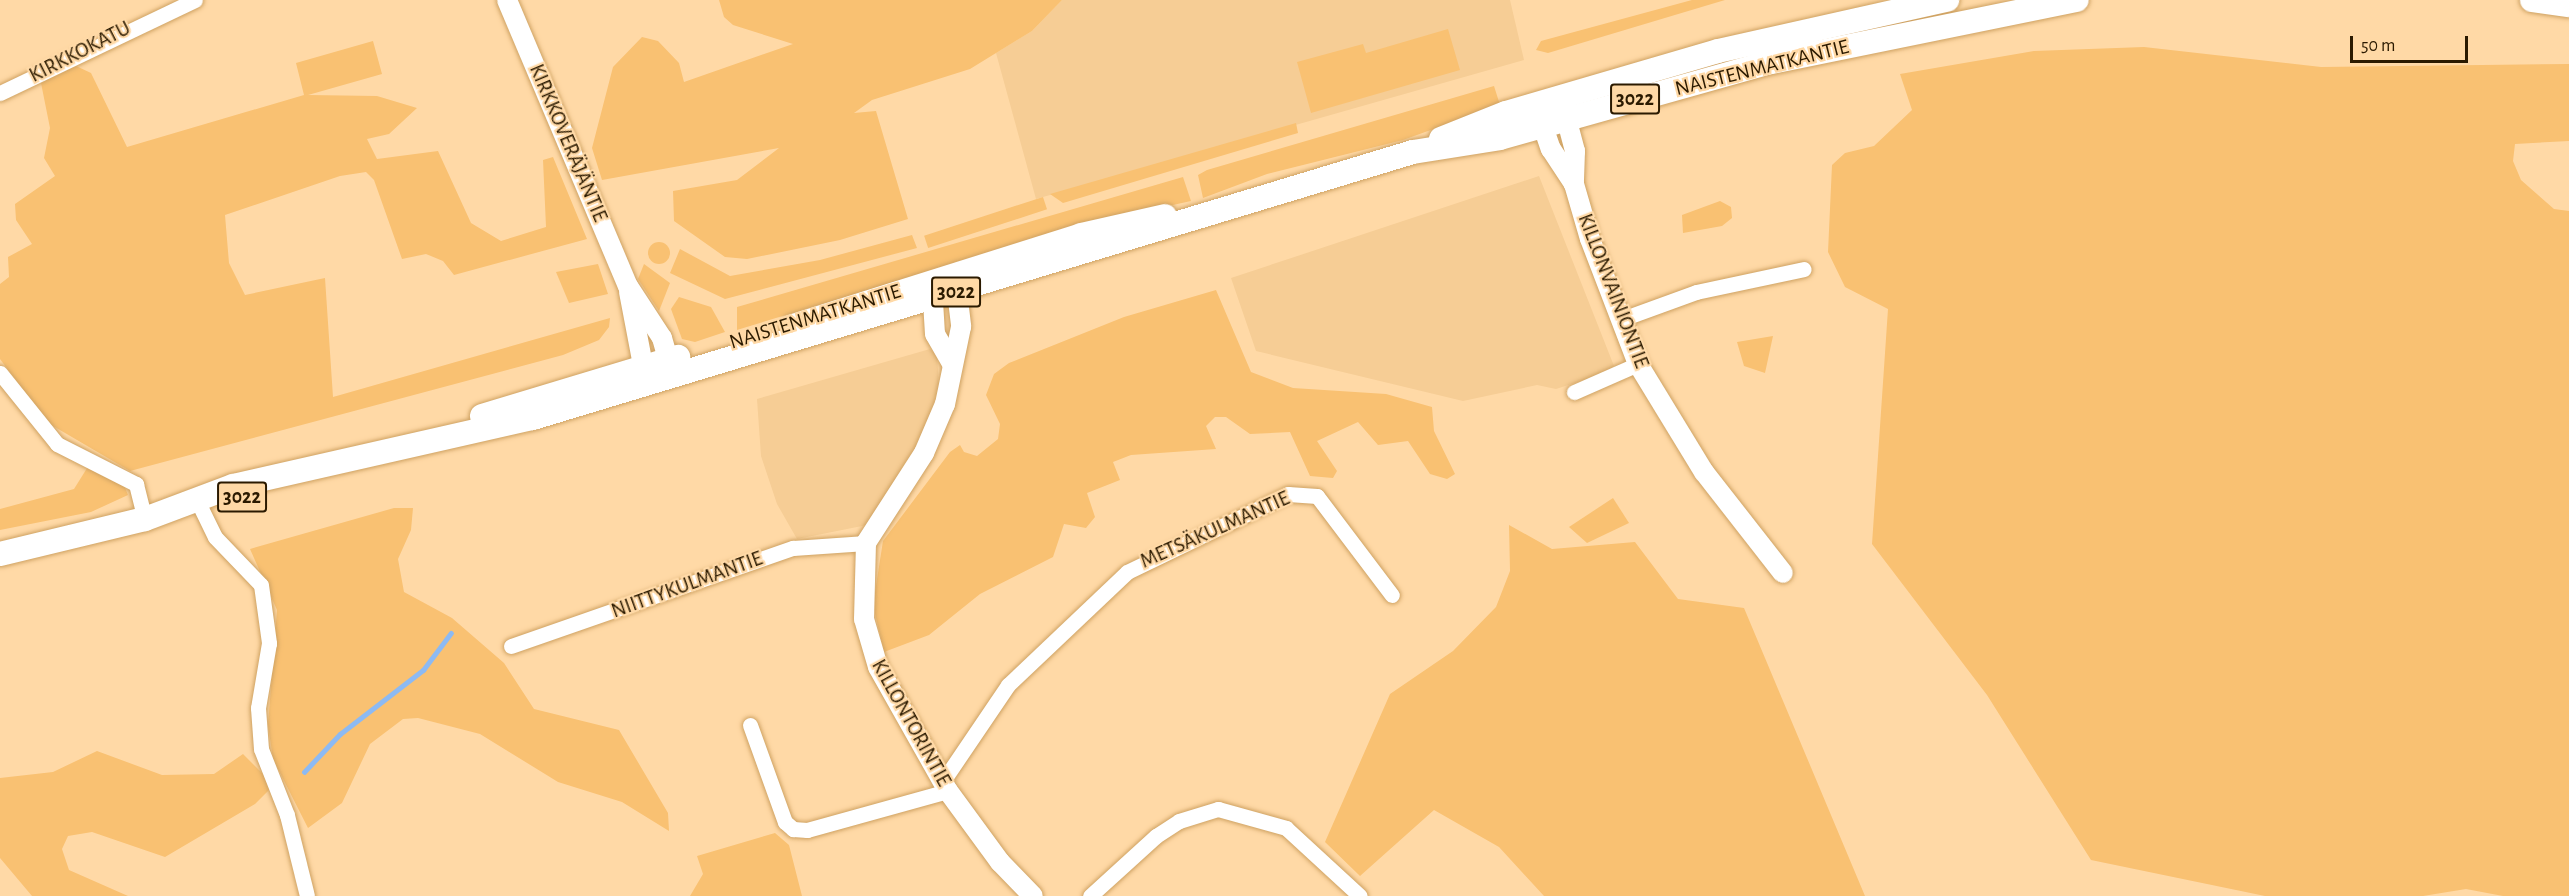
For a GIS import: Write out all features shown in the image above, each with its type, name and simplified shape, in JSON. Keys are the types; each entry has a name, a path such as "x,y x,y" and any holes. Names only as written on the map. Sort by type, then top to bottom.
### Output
{"main road":[{"name":"NAISTENMATKANTIE","path":"1564,107 1900,35 2077,0"},
{"path":"2532,0 2569,5"},
{"name":"NAISTENMATKANTIE","path":"0,554 198,505 941,287 1413,152 1564,107 1718,51 1895,5 1932,1"}],"street":[{"name":"KIRKKOKATU","path":"0,93 195,0"},
{"name":"KIRKKOVERÄJÄNTIE","path":"507,0 628,286 671,367"},
{"path":"1930,29 1932,1"},
{"path":"1895,5 1900,35"},
{"name":"KILLONVAINIONTIE","path":"1564,107 1575,151 1574,184"},
{"name":"KILLONVAINIONTIE","path":"1539,115 1574,184 1638,364 1704,472 1783,573"},
{"path":"1622,319 1696,292 1804,269"},
{"name":"KIRKKOVERÄJÄNTIE","path":"628,286 645,375"},
{"path":"941,287 935,334 952,363"},
{"name":"KILLONTORINTIE","path":"941,287 961,327 934,433 866,543 863,598 870,648 945,786 1000,862 1033,896"},
{"path":"1574,392 1638,364"},
{"path":"0,374 57,444 136,484 145,519"},
{"name":"METSÄKULMANTIE","path":"945,786 1008,685 1127,572 1288,494 1317,496 1392,595"},
{"path":"198,505 215,537 261,585 269,643 258,708 261,749 287,815 307,896"},
{"name":"NIITTYKULMANTIE","path":"511,646 793,548 866,543"},
{"path":"750,725 785,822 793,829 807,830 945,786"},
{"path":"1090,896 1156,836 1179,821 1218,809 1286,828 1360,896"}],"shaded area":[{"path":"719,0 1062,0 1032,31 970,69 872,100 854,113 876,111 908,219 840,240 747,259 725,257 674,221 673,191 737,180 779,148 602,180 592,148 613,67 642,37 658,41 679,63 684,82 793,44 733,25 724,17"},
{"path":"1062,0 1510,0 1524,60 1036,199 996,53 1032,31"},
{"path":"1692,0 1725,0 1548,53 1536,50 1541,41"},
{"path":"1448,29 1460,70 1311,113 1297,62 1363,44 1366,53"},
{"path":"373,41 382,74 308,95 377,96 417,108 389,134 367,139 377,159 438,151 471,223 501,241 546,227 543,160 553,157 587,239 454,275 443,261 426,254 402,259 374,180 366,172 340,176 225,215 229,263 245,295 325,278 333,397 610,318 609,327 599,340 563,355 130,471 48,423 0,359 0,284 9,277 8,257 32,244 16,220 15,204 55,176 44,158 50,128 41,83 76,66 91,73 127,147 304,95 296,63"},
{"path":"2144,47 2321,67 2569,64 2569,141 2515,144 2513,161 2521,180 2554,209 2569,211 2569,896 2503,896 2466,889 2423,896 2265,896 2091,860 1987,695 1872,544 1888,309 1845,287 1828,252 1832,165 1845,153 1874,146 1912,110 1900,74 2034,51"},
{"path":"1494,86 1500,105 1403,140 1267,174 1203,198 1198,175 1207,170"},
{"path":"1296,123 1298,133 1063,203 1050,194"},
{"path":"1539,176 1614,366 1605,373 1556,389 1537,385 1463,401 1256,351 1231,278"},
{"path":"1183,177 1191,201 1073,227 737,330 737,307"},
{"path":"1043,197 1047,209 928,248 924,236"},
{"path":"1720,201 1731,207 1732,218 1722,226 1683,233 1682,215"},
{"path":"912,235 917,248 725,299 670,273 680,249 730,276 820,260"},
{"path":"659,242 667,245 670,253 667,261 659,264 651,261 648,253 651,245"},
{"path":"598,264 608,294 569,303 556,272"},
{"path":"644,264 670,283 659,311 638,279"},
{"path":"1216,290 1251,372 1293,388 1386,394 1432,407 1434,431 1455,474 1447,479 1430,474 1408,441 1378,445 1358,422 1317,441 1337,471 1333,478 1310,476 1290,432 1250,434 1226,417 1215,417 1206,426 1216,449 1131,455 1113,462 1120,480 1087,493 1095,517 1086,528 1064,524 1053,557 980,594 929,635 884,652 873,605 883,541 950,452 960,445 964,452 977,456 998,439 1000,424 986,395 994,374 1009,363 1124,317"},
{"path":"679,297 711,307 725,332 695,342 682,339 671,309"},
{"path":"1773,336 1765,373 1744,366 1737,342"},
{"path":"930,349 937,355 939,387 924,433 867,525 797,539 777,504 761,456 757,399"},
{"path":"89,465 124,485 128,495 91,512 0,530 0,509 74,489"},
{"path":"1613,498 1629,523 1587,543 1569,527"},
{"path":"394,508 413,508 411,530 398,559 404,592 452,618 504,663 534,709 619,730 668,813 669,831 622,802 558,782 480,734 418,718 403,719 370,744 342,803 308,828 273,759 268,725 277,610 250,549"},
{"path":"1509,525 1552,549 1635,542 1678,599 1744,608 1865,896 1544,896 1499,847 1434,810 1360,876 1325,842 1390,694 1453,651 1496,607 1510,571"},
{"path":"97,751 162,775 214,774 243,754 268,779 270,789 255,804 165,857 92,832 68,836 62,849 69,870 128,896 32,896 0,858 0,778 53,772"},
{"path":"775,833 789,845 802,896 690,896 703,874 697,856"}],"waterway":[{"path":"304,772 340,734 423,670 451,633"}]}
